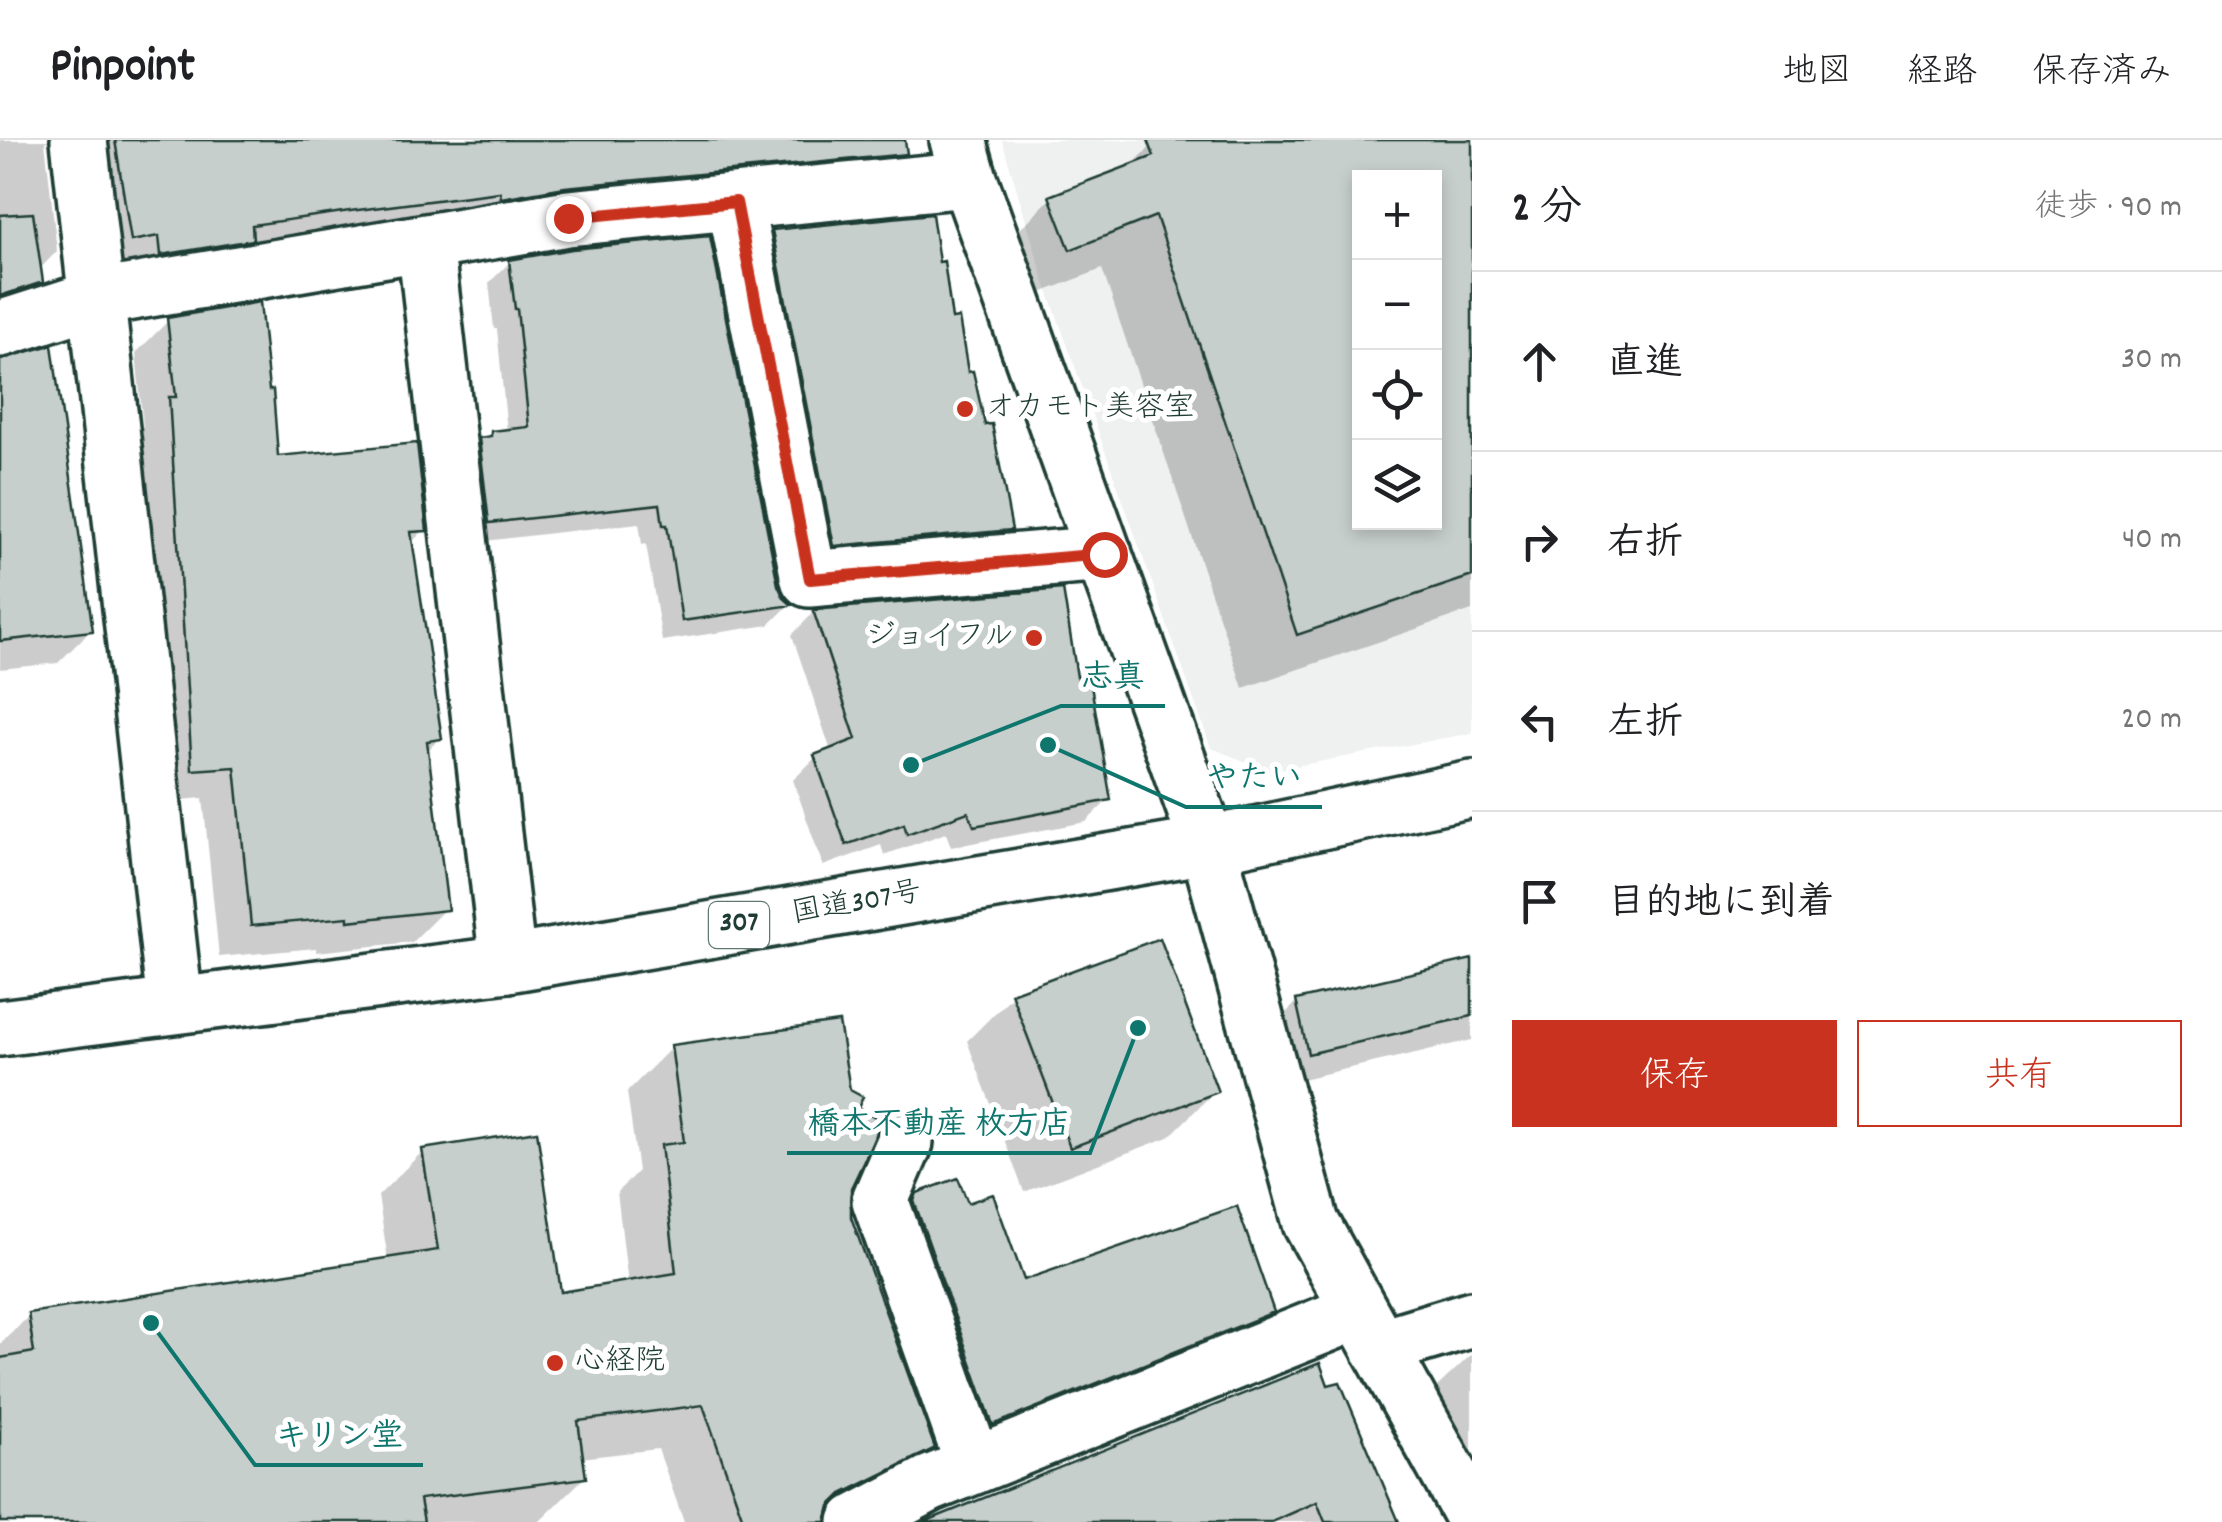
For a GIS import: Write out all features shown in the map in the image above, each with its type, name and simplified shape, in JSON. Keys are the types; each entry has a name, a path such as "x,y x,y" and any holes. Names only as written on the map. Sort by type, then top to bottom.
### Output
{"main road":[{"path":"79,140 175,1005"},
{"path":"0,329 96,298 568,218 736,202 963,160 1208,845 1311,1223 1472,1516"},
{"path":"736,202 810,579 1104,554"},
{"path":"425,242 508,964"},
{"name":"国道307号","path":"0,1028 508,964 1208,845 1472,789"},
{"path":"905,1142 880,1200 974,1466"},
{"path":"857,1522 929,1484 974,1466 1369,1329 1472,1319"}],"shaded area":[{"path":"1002,140 1472,140 1472,733 1270,771 1211,748 1043,277"}],"building":[{"path":"115,140 905,140 907,154 565,187 501,198 500,192 350,211 252,225 253,240 161,255 159,236 131,241"},
{"path":"1148,140 1472,140 1472,576 1297,635 1156,216 1070,250 1049,196 1154,156"},
{"path":"33,213 43,282 0,296 0,215"},
{"path":"932,214 952,319 959,318 968,372 973,371 985,425 992,424 1012,530 834,546 772,230"},
{"path":"710,236 778,585 792,605 682,621 660,504 489,523 479,438 491,436 491,431 529,427 509,260 572,249"},
{"path":"260,302 278,456 417,443 427,531 411,532 442,739 427,741 448,910 251,926 235,767 192,770 169,397 176,397 167,318"},
{"path":"52,345 93,631 0,641 0,359"},
{"path":"1063,589 1077,677 1089,674 1111,800 974,826 968,812 907,834 904,824 846,845 814,755 856,739 813,610"},
{"path":"1160,938 1218,1092 1070,1148 1011,993"},
{"path":"1472,959 1472,1016 1308,1054 1296,1000"},
{"path":"839,1022 850,1090 863,1097 858,1108 883,1121 851,1188 851,1217 935,1448 842,1494 830,1506 826,1522 744,1522 703,1405 578,1421 586,1478 420,1499 424,1522 0,1522 0,1358 34,1352 28,1313 438,1250 422,1149 537,1131 561,1292 676,1273 661,1145 684,1142 671,1045"},
{"path":"958,1178 968,1203 993,1194 1024,1280 1237,1206 1274,1312 993,1425 914,1201 917,1193"},
{"path":"1320,1363 1328,1385 1340,1382 1399,1522 1325,1522 1317,1502 1272,1522 924,1522"}],"place":[{"name":"オカモト美容室","path":"965,409"},
{"name":"ジョイフル","path":"1034,638"},
{"name":"やたい","path":"1048,745"},
{"name":"志真","path":"911,765"},
{"name":"橋本不動産 枚方店","path":"1138,1028"},
{"name":"キリン堂","path":"151,1323"},
{"name":"心経院","path":"555,1363"}],"route":[{"path":"568,218 736,202 810,579 1104,554"}]}
